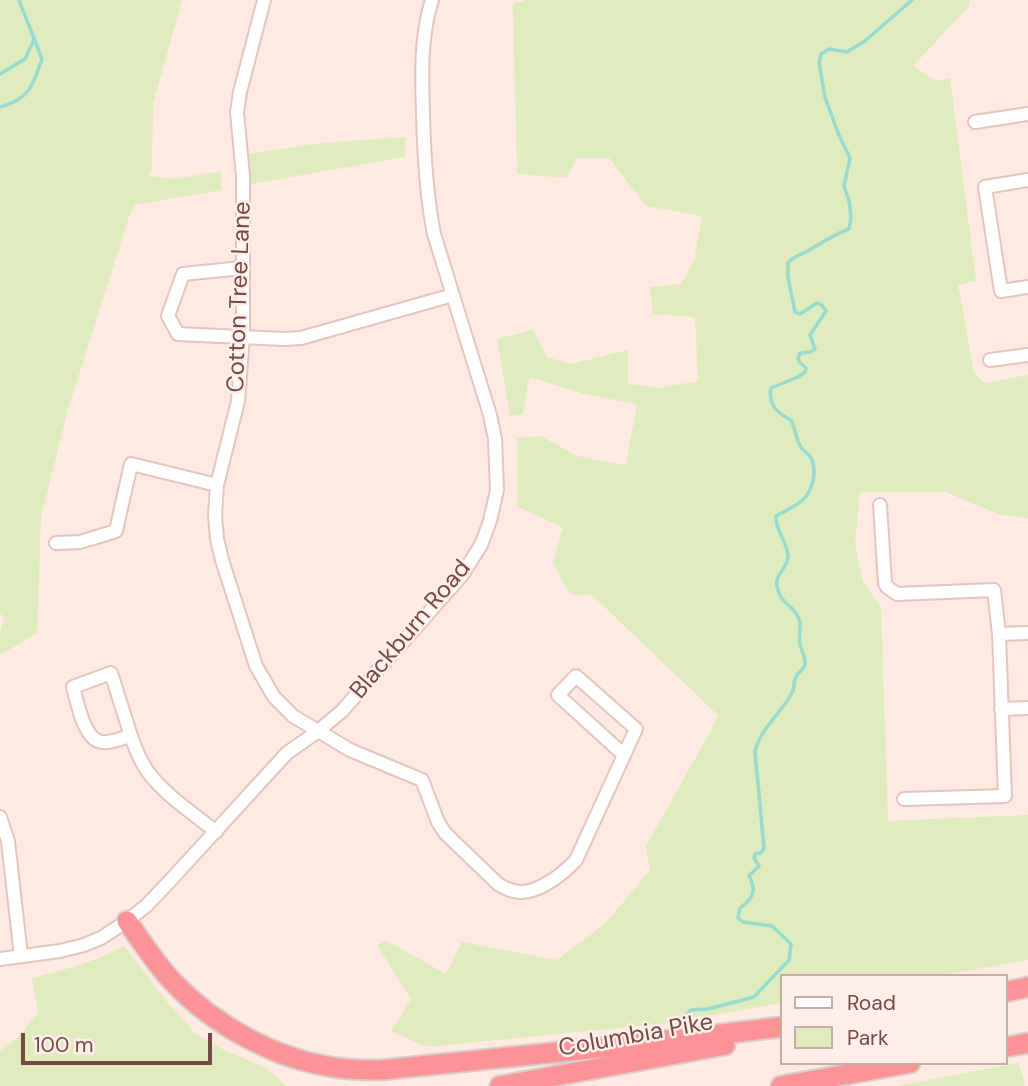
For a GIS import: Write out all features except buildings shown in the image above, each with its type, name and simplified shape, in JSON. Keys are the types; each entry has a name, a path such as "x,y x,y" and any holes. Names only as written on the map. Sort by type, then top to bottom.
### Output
{"highway":[{"path":"127,921 172,981 217,1019 281,1054 330,1067 381,1070 780,1027"},
{"path":"1007,992 1028,987"},
{"name":"Columbia Pike","path":"500,1086 780,1034"},
{"path":"1007,1046 1028,1042"},
{"path":"781,1086 900,1065"}],"street":[{"name":"Cotton Tree Lane","path":"264,0 237,112 243,176 243,336 238,401 217,485 215,515 222,560 256,666 274,696 293,716 350,750 422,780 445,834 498,884 508,890 532,890 555,879 576,860 636,729 576,676 558,695 624,755"},
{"name":"Blackburn Road","path":"0,959 84,945 102,938 146,906 287,753 342,711 462,575 481,545 497,490 495,439 434,234 428,204 422,59 424,32 432,0"},
{"path":"975,122 1028,114"},
{"path":"1028,180 985,187 1001,291 1028,287"},
{"path":"242,268 183,274 168,316 178,334 301,338 453,295"},
{"path":"990,360 1028,355"},
{"path":"56,543 80,542 116,531 131,464 217,485"},
{"path":"880,505 887,587 897,594 994,590 999,634 1005,796 904,799"},
{"path":"999,634 1028,633"},
{"path":"131,736 107,742 90,736 73,687 111,673 142,762 153,778 215,832"},
{"path":"1001,709 1028,708"},
{"path":"0,817 8,841 21,956"}],"green space":[{"path":"0,0 182,0 153,104 152,166 148,176 176,179 221,171 221,190 134,205 69,406 41,517 37,633 0,655 0,634 4,618 0,613"},
{"path":"526,0 970,0 969,6 913,66 936,81 950,78 976,281 958,285 974,372 984,383 1028,375 1028,518 1001,515 946,492 860,492 855,544 863,582 881,607 888,821 1028,815 1028,960 949,974 780,974 780,1003 668,1023 427,1047 391,1031 411,999 377,945 387,941 446,974 462,942 557,960 606,923 650,870 646,846 719,716 592,595 570,594 553,563 563,528 517,506 517,438 541,436 577,456 626,465 637,404 588,395 529,377 523,414 510,416 497,339 533,330 547,357 571,364 628,350 628,384 659,388 698,381 695,317 653,314 650,287 681,284 694,261 702,216 646,206 609,158 576,158 567,178 517,174 513,4"},
{"path":"405,137 405,157 251,184 249,154 321,143"},
{"path":"124,946 195,1033 222,1049 266,1068 287,1086 0,1086 0,1052 22,1033 38,1013 32,978 91,961"},
{"path":"1019,1063 1025,1086 896,1086"}],"waterway":[{"path":"0,107 18,100 29,90 42,59 19,0"},
{"path":"686,1015 691,1010 708,1009 754,997 789,960 791,944 772,926 743,922 738,918 740,908 752,894 753,886 749,876 759,866 754,858 755,854 761,853 764,848 755,752 766,728 792,693 795,679 805,664 799,620 781,597 777,586 788,557 777,527 776,516 797,505 806,496 812,483 814,466 811,458 800,446 791,420 772,404 770,394 771,388 805,372 806,368 798,358 800,353 815,349 810,335 826,311 817,303 800,314 795,312 788,263 849,229 851,218 844,186 850,158 825,97 819,63 821,54 829,49 847,52 865,41 912,0"},
{"path":"0,74 25,59 34,40"}]}
